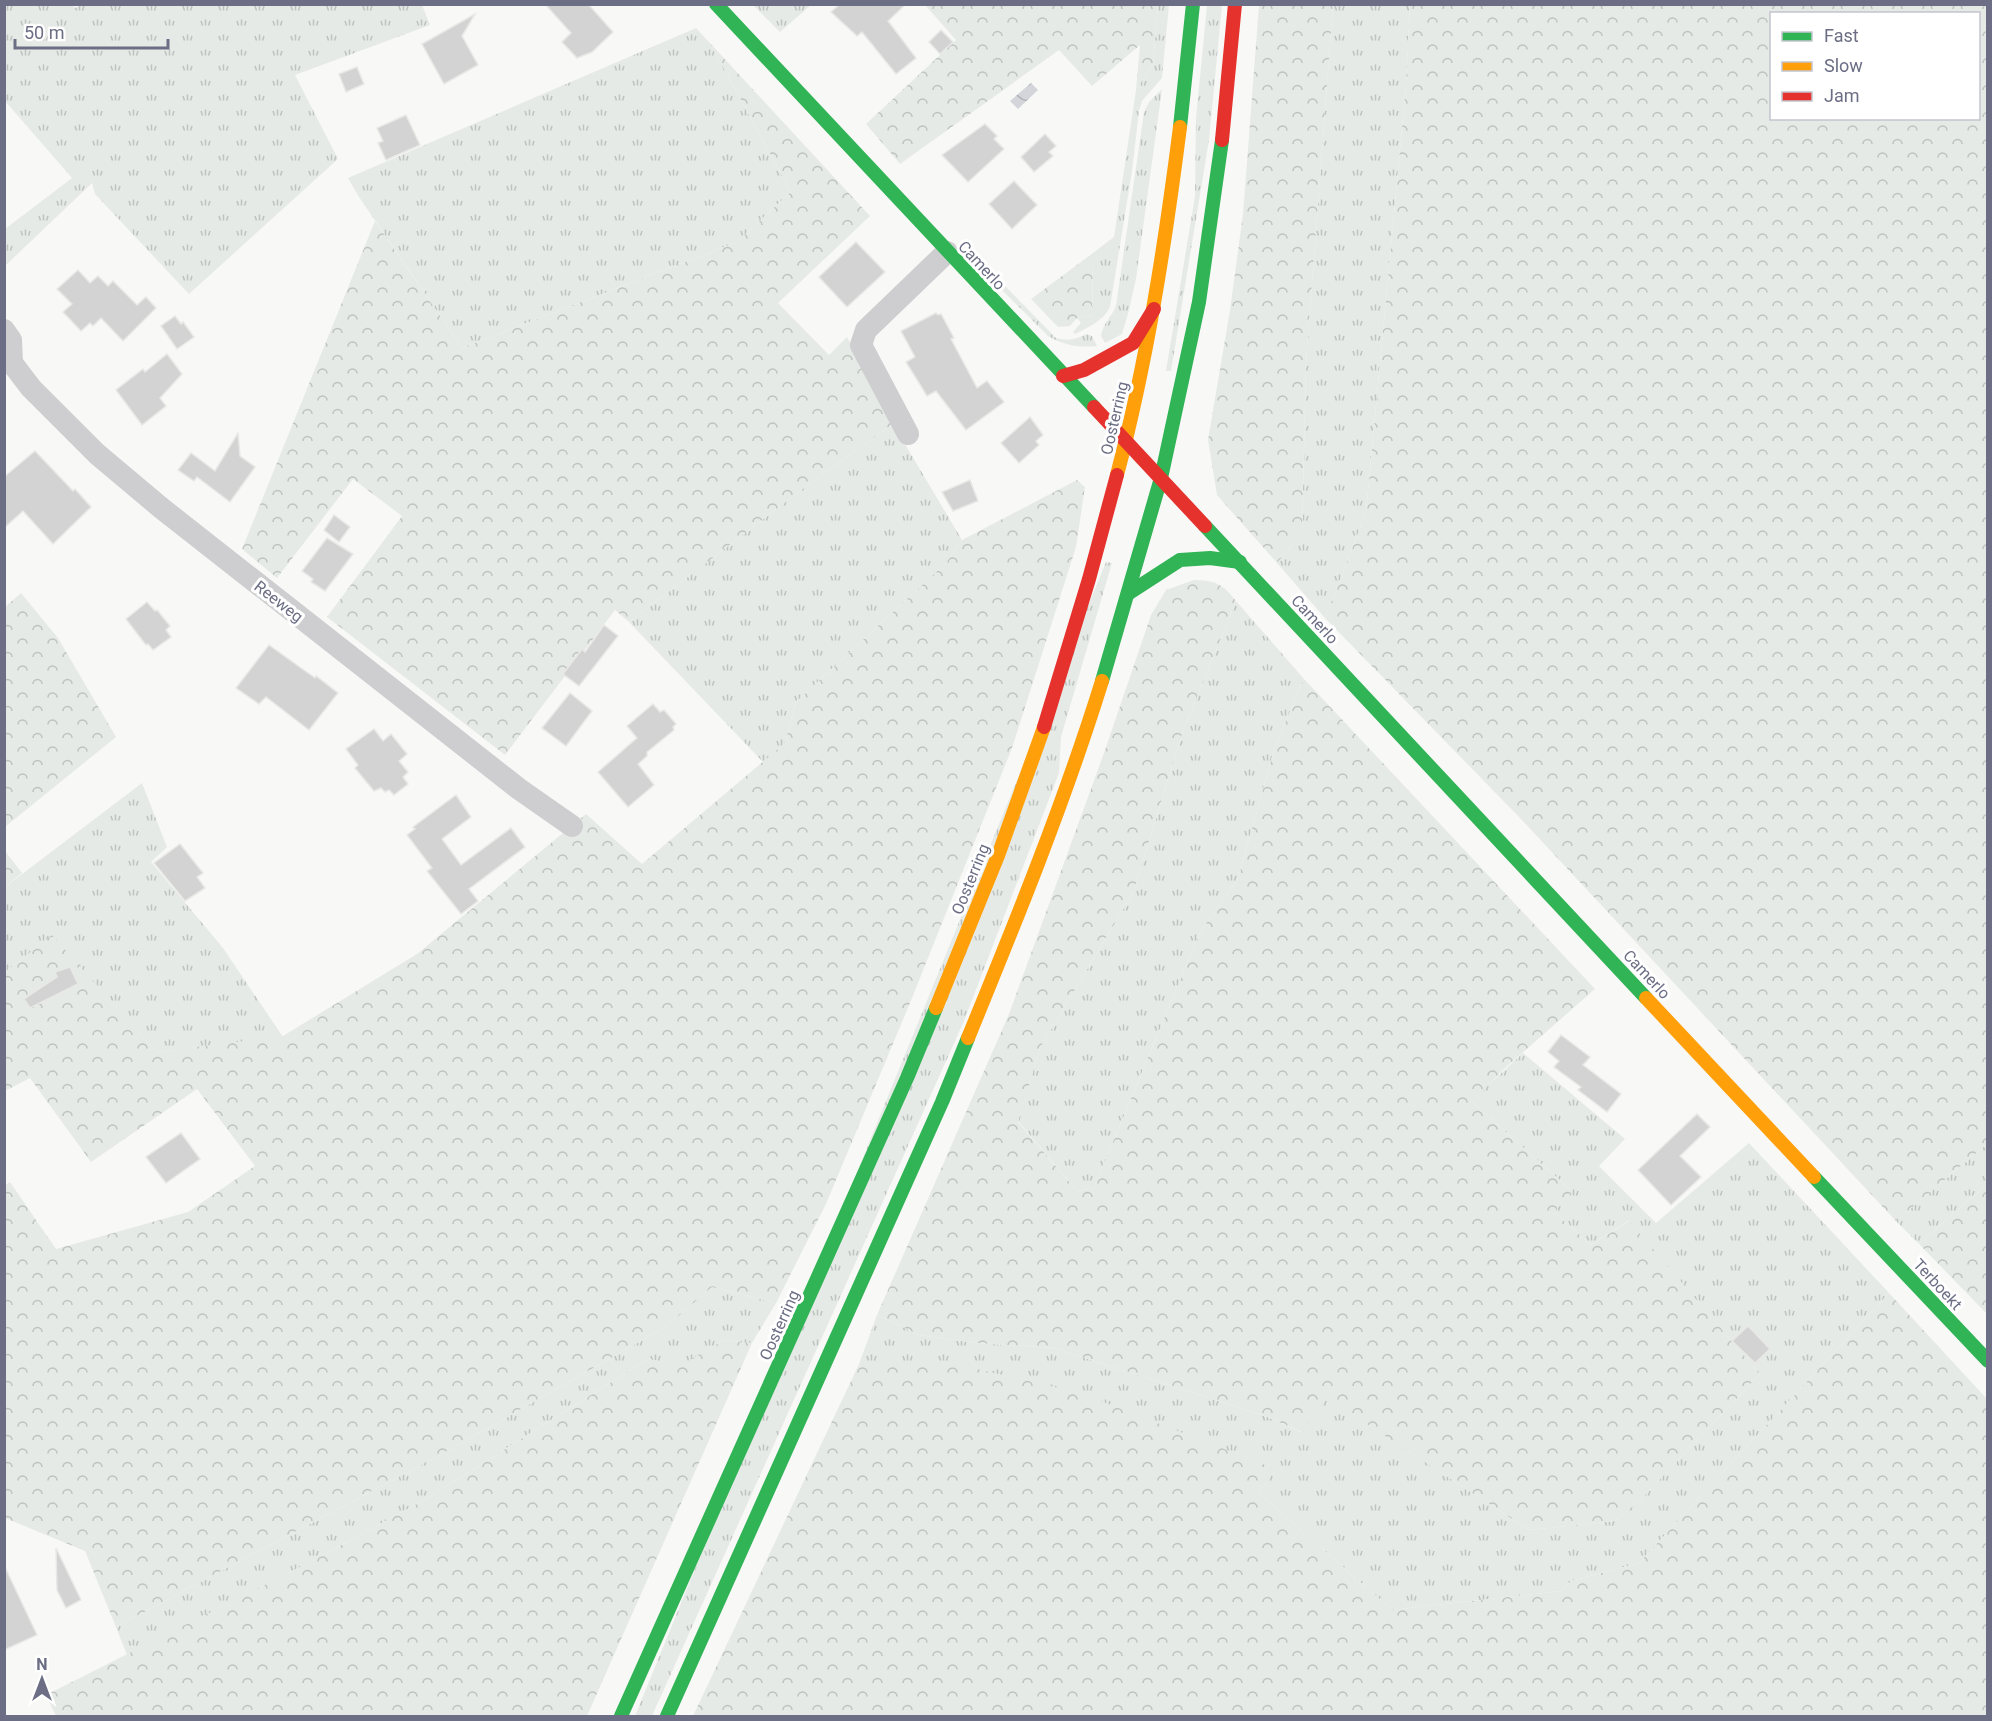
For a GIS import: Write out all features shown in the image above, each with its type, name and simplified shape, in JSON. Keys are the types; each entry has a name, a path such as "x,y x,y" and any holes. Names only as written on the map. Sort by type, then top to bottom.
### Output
{"main road":[{"name":"Camerlo","path":"716,4 1448,788 1890,1256"},
{"name":"Oosterring","path":"621,1716 890,1117 999,853 1041,736 1089,579 1126,441 1142,370 1164,249 1188,64 1193,4"},
{"path":"667,1716 942,1102 1038,866 1086,732 1129,593 1161,478 1199,302 1222,143 1235,4"},
{"path":"1063,376 1084,370 1133,343 1154,309"},
{"path":"1129,593 1180,560 1210,558 1239,562"},
{"name":"Terboekt","path":"1890,1256 1988,1361"}],"street":[{"path":"908,434 861,345 866,330 947,252"},
{"path":"4,330 11,340 8,360"},
{"name":"Reeweg","path":"8,360 31,388 97,454 160,507 510,782 572,826"}],"green space":[{"path":"5,5 72,5 75,8 81,5 422,5 430,25 295,75 338,159 189,294 95,194 92,183 5,266 5,229 72,178 5,101"},
{"path":"753,5 811,5 780,32"},
{"path":"925,5 1158,5 1153,64 1136,90 1140,45 1092,86 1059,50 900,164 866,124 956,40"},
{"path":"1158,5 1169,5 1162,78 1142,101 1139,111 1132,171 1110,307 1100,320 1075,334 1073,332 1081,323 1077,318 1092,315 1093,253 1114,237 1136,90 1153,64"},
{"path":"1207,5 1222,5 1209,140 1171,371 1166,371 1195,196 1196,118"},
{"path":"1259,5 1333,5 1306,363 1302,533 1277,563 1217,495 1208,440 1230,310 1243,214"},
{"path":"1333,5 1410,5 1406,85 1366,513 1325,618 1277,563 1302,533 1306,363"},
{"path":"1410,5 1987,5 1987,1144 1896,1221 1519,817 1325,618 1366,513 1406,85"},
{"path":"696,28 710,43 791,192 737,242 462,348 348,178"},
{"path":"710,43 870,216 778,303 829,355 847,337 893,424 813,481 629,622 615,610 505,755 327,617 402,516 353,479 277,578 242,549 375,221 462,348 737,242 791,192"},
{"path":"1162,89 1136,279 1122,334 1105,343 1101,336 1116,306 1144,112 1149,102"},
{"path":"964,244 1056,338 1071,339 1086,334 1092,336 1097,346 1071,345 1048,336 962,250"},
{"path":"1093,253 1092,315 1077,318 1070,326 1058,327 1031,299"},
{"path":"893,424 962,540 946,563 796,702 785,743 763,762 629,622 813,481"},
{"path":"1077,480 1085,487 1076,547 1012,748 910,1003 826,1204 776,1303 712,1287 667,1326 451,1449 116,1627 85,1551 5,1518 5,1185 10,1182 56,1249 188,1212 255,1166 197,1089 91,1162 30,1078 5,1091 5,972 52,935 156,1052 283,1036 417,954 586,814 642,864 785,743 796,702 946,563 962,540"},
{"path":"1106,562 1112,563 1061,737 1059,773 964,1021 652,1716 635,1716"},
{"path":"1194,580 1218,584 1236,601 1182,734 1133,893 1040,1048 1018,1122 1077,1191 1094,1188 1200,932 1238,879 1275,746 1304,679 1595,989 1504,1069 1472,1102 1573,1192 1554,1212 1591,1245 1629,1221 1760,1374 1640,1500 1615,1521 1529,1530 1327,1398 1302,1432 1265,1416 1054,1348 977,1343 919,1335 877,1315 1009,1014 1104,753 1151,615 1166,590"},
{"path":"21,593 58,638 116,737 5,827 5,607"},
{"path":"1236,601 1304,679 1275,746 1238,879 1200,932 1094,1188 1077,1191 1018,1121 1040,1048 1133,893 1182,734"},
{"path":"142,783 167,847 151,862 223,948 283,1037 156,1052 52,936 5,972 5,887"},
{"path":"5,851 22,873 5,887"},
{"path":"1523,1053 1625,1139 1599,1166 1656,1223 1749,1143 1889,1293 1639,1563 1571,1581 1561,1591 1392,1610 1259,1493 1275,1470 859,1364 877,1315 919,1335 977,1343 1054,1348 1265,1416 1301,1432 1326,1397 1529,1530 1615,1521 1640,1500 1760,1374 1628,1221 1591,1245 1553,1211 1572,1191 1471,1101"},
{"path":"1987,1144 1987,1184 1919,1244 1896,1221"},
{"path":"1987,1184 1987,1314 1919,1244"},
{"path":"712,1287 776,1303 752,1343 724,1340 681,1366 648,1359 426,1499 312,1561 127,1655 116,1627 451,1449 667,1326"},
{"path":"1889,1293 1987,1399 1987,1716 693,1716 859,1364 973,1368 1080,1393 1276,1469 1259,1493 1392,1610 1561,1591 1571,1581 1639,1563"},
{"path":"724,1340 752,1343 587,1716 56,1716 46,1695 312,1561 426,1499 648,1359 681,1365"}],"water":[{"path":"1031,83 1038,90 1018,109 1010,101"}],"building":[{"path":"545,4 588,4 613,32 592,52 577,58 562,42 571,33"},
{"path":"840,4 906,4 888,21 916,58 896,74 862,32 857,36 831,12"},
{"path":"475,14 462,36 478,65 444,84 422,44"},
{"path":"941,30 953,42 940,54 929,42"},
{"path":"357,67 364,84 346,92 339,74"},
{"path":"406,115 420,145 386,160 378,143 383,141 377,128"},
{"path":"985,124 997,136 994,139 1004,149 968,182 942,155"},
{"path":"1045,134 1056,146 1049,152 1053,156 1034,172 1021,157"},
{"path":"1014,181 1037,205 1012,229 989,204"},
{"path":"856,242 885,272 847,307 819,277"},
{"path":"78,270 90,283 98,276 108,286 113,281 137,305 146,297 156,308 123,341 101,318 93,326 90,323 81,331 63,312 72,304 57,289"},
{"path":"936,313 941,314 954,338 951,339 977,388 987,381 1004,402 966,430 936,391 927,396 906,362 915,357 901,331"},
{"path":"175,316 181,324 183,322 194,337 177,349 161,326"},
{"path":"167,354 182,374 160,398 166,406 142,425 116,390 143,369 145,372"},
{"path":"1030,417 1043,435 1036,441 1039,445 1019,463 1001,443"},
{"path":"238,433 240,456 255,467 230,502 197,477 194,481 178,470 191,453 215,471"},
{"path":"35,451 91,507 53,544 23,511 4,528 4,477"},
{"path":"970,480 978,501 953,511 942,492"},
{"path":"334,515 350,527 339,542 324,530"},
{"path":"327,538 353,554 325,591 311,582 313,579 302,571"},
{"path":"147,602 170,626 166,630 171,637 153,650 148,644 146,645 126,619"},
{"path":"604,625 618,636 579,686 563,674 582,649 585,652"},
{"path":"269,645 338,693 309,730 266,697 259,704 236,688"},
{"path":"570,693 592,711 566,746 542,728"},
{"path":"653,704 660,712 664,710 676,724 673,727 674,730 647,752 647,756 638,764 654,785 628,807 598,772 637,738 627,726"},
{"path":"374,729 383,741 391,734 407,754 399,761 408,772 403,777 408,784 394,795 389,790 385,792 381,788 374,791 355,768 358,765 346,749"},
{"path":"456,795 471,817 442,839 461,865 511,828 525,847 469,889 478,901 461,914 427,871 432,868 407,835 415,829 413,827"},
{"path":"180,844 203,873 197,877 205,888 185,901 154,863"},
{"path":"70,967 78,984 30,1008 24,999 57,977 55,972"},
{"path":"1561,1035 1590,1057 1583,1065 1621,1094 1607,1112 1578,1090 1581,1087 1554,1067 1559,1061 1548,1052"},
{"path":"1697,1114 1710,1127 1680,1156 1701,1177 1671,1205 1638,1170"},
{"path":"181,1133 200,1159 166,1183 146,1157"},
{"path":"1748,1326 1770,1349 1755,1363 1732,1341"},
{"path":"56,1548 81,1600 66,1608 57,1590"},
{"path":"4,1565 37,1635 4,1650"}],"traffic: fast":[{"path":"716,4 1094,407"},
{"path":"1180,127 1193,4"},
{"path":"1102,681 1161,478 1199,302 1222,140"},
{"path":"1205,526 1646,998"},
{"path":"1129,593 1180,560 1210,558 1240,562"},
{"path":"621,1716 907,1078 936,1008"},
{"path":"667,1716 942,1102 968,1038"},
{"path":"1814,1177 1988,1361"}],"traffic: slow":[{"path":"1117,475 1154,302 1180,127"},
{"path":"968,1038 1056,817 1102,681"},
{"path":"936,1008 999,853 1044,727"},
{"path":"1646,998 1814,1177"}],"traffic: jam":[{"path":"1222,140 1235,4"},
{"path":"1063,376 1084,370 1133,343 1154,309"},
{"path":"1094,407 1205,526"},
{"path":"1044,727 1089,579 1117,475"}]}
